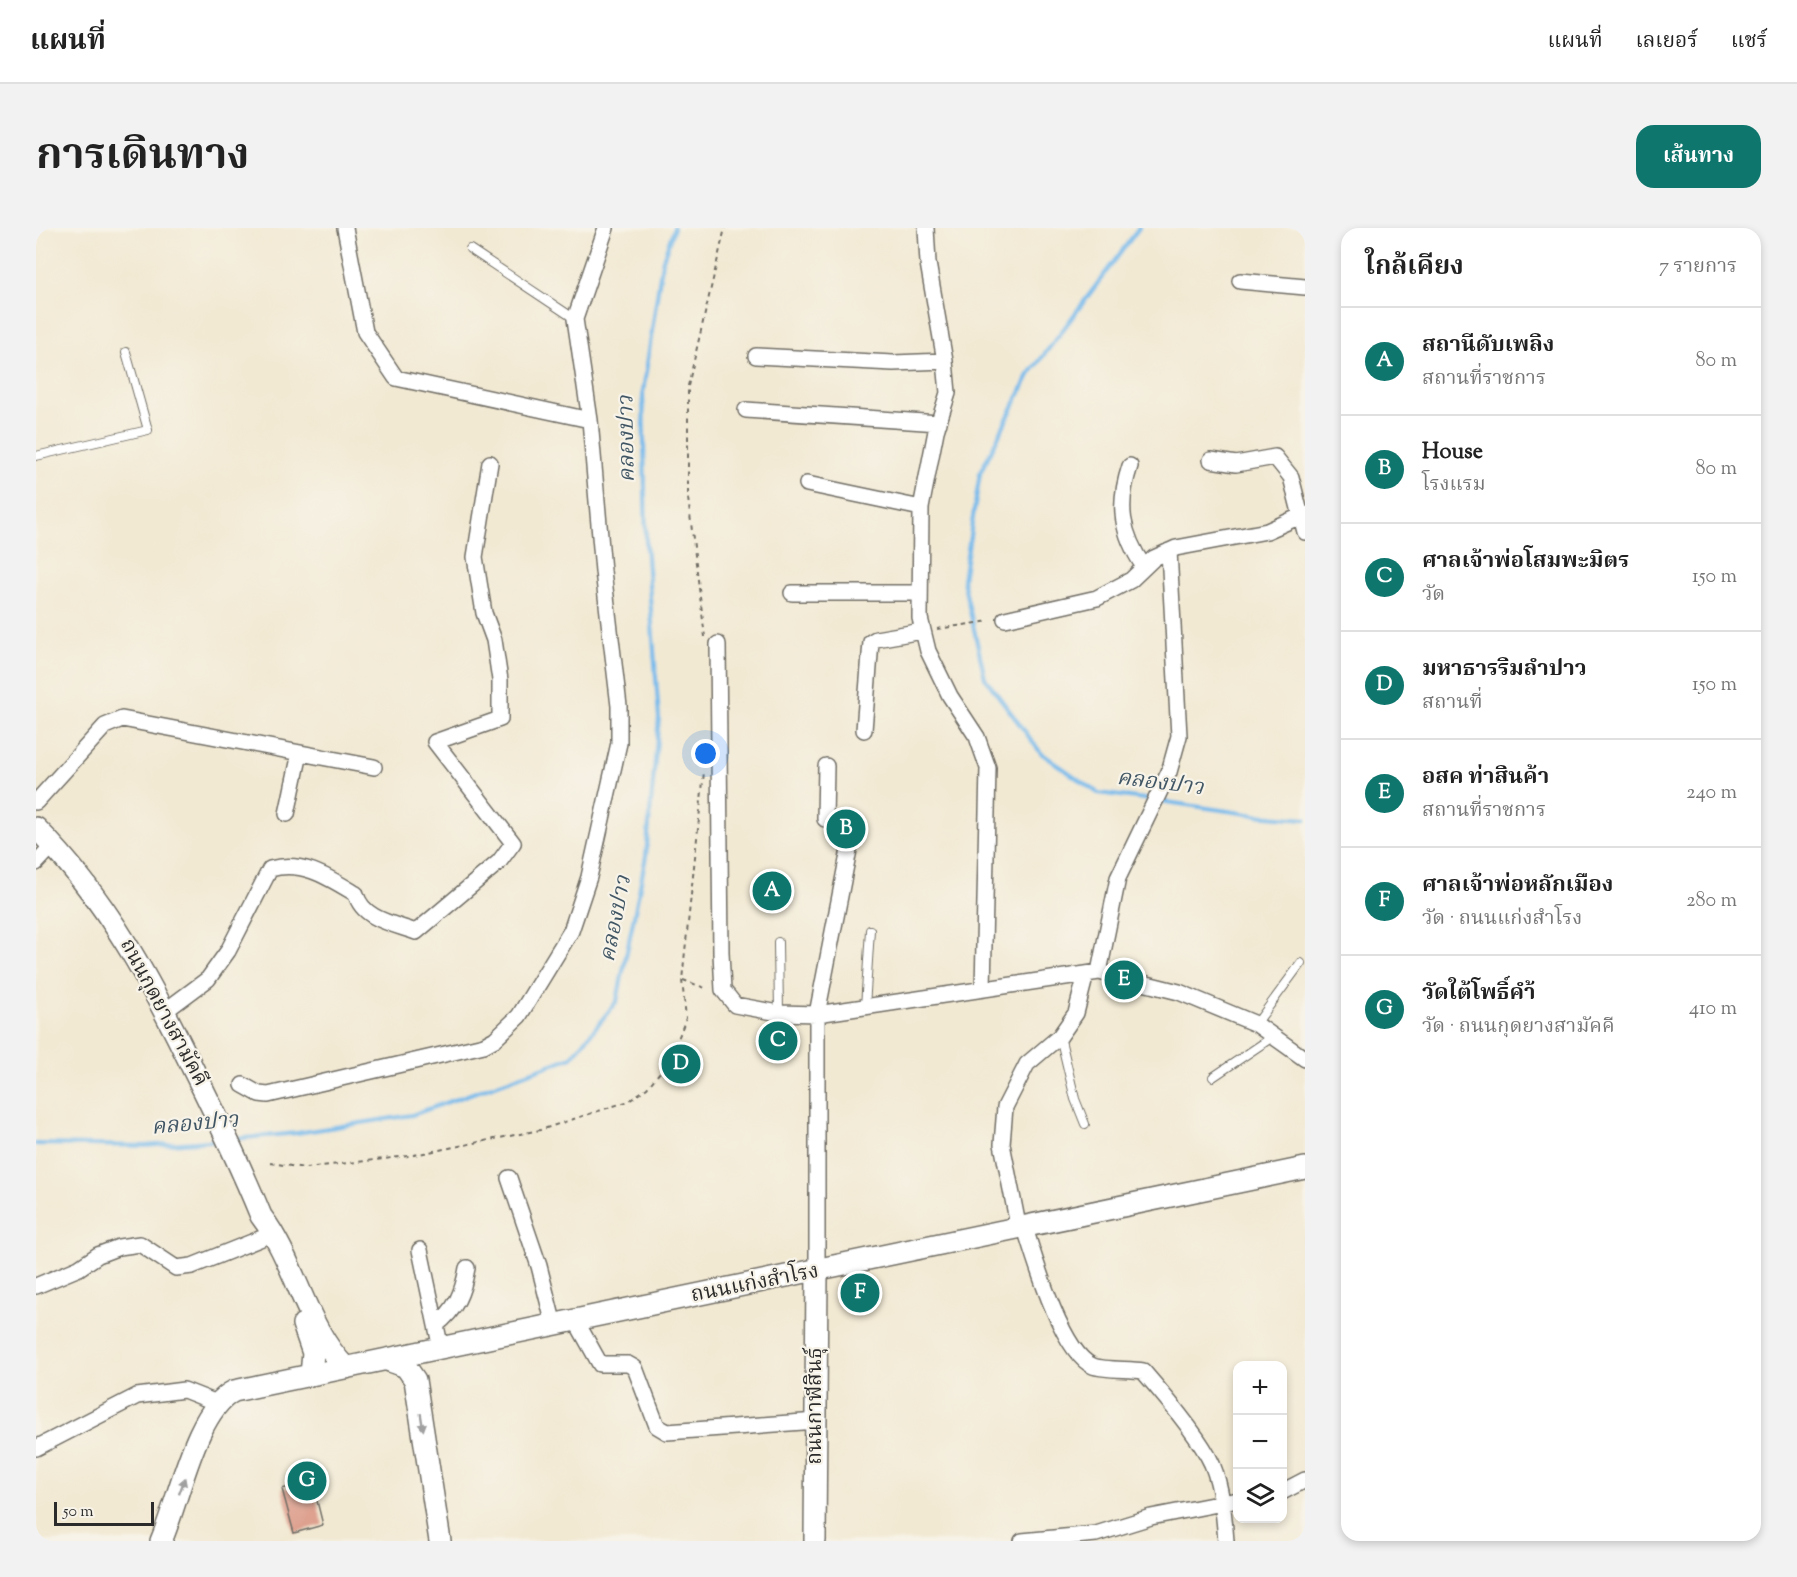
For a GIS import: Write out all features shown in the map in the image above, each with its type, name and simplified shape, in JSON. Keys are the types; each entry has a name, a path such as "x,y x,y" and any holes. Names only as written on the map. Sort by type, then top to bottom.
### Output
{"main road":[{"name":"ถนนกุดยางสามัคคี","path":"36,828 99,901 143,968 206,1094 261,1216 274,1234 322,1336 346,1368"},
{"name":"ถนนแก่งสำโรง","path":"217,1403 234,1391 1022,1229 1305,1168"},
{"name":"ถนนกุดยางสามัคคี","path":"261,1216 262,1238 310,1339 314,1365 311,1375"},
{"name":"ถนนกาฬสินธุ์","path":"815,1541 817,1271"},
{"path":"415,1380 420,1366 437,1350"},
{"path":"387,1360 406,1367 415,1380 440,1541"},
{"path":"161,1541 205,1422 217,1403"}],"street":[{"path":"345,228 365,332 396,378 590,420"},
{"path":"243,1085 259,1094 268,1095 484,1045 495,1039 519,1016 571,930 589,877 621,726 603,571 590,420 575,319 606,228"},
{"path":"926,228 928,263 945,361 948,393 939,423 921,508 921,631 950,696 977,737 988,768 983,988"},
{"path":"1240,281 1305,287"},
{"path":"756,356 883,362 945,361"},
{"path":"746,410 939,423"},
{"path":"1211,460 1236,464 1275,457 1291,477 1304,515 1305,532"},
{"path":"165,1011 208,979 228,951 270,869 288,864 325,875 356,894 359,906 373,916 416,932 499,862 513,843 435,742 500,719 500,680 494,640 484,613 475,557 490,463"},
{"path":"1130,466 1122,499 1123,518 1131,548 1144,567"},
{"path":"807,484 921,508"},
{"path":"1005,619 1097,598 1131,580 1154,558 1168,551 1267,531 1304,515"},
{"path":"1168,551 1179,736 1169,772 1118,878 1092,973 1076,1013 1060,1036 1027,1064 1005,1107 1002,1144 1022,1229 1047,1295 1076,1352 1093,1366 1143,1371 1167,1398 1212,1463 1230,1501 1226,1541"},
{"path":"792,594 920,593"},
{"path":"864,730 871,642 876,639 921,631"},
{"path":"711,646 723,990 735,1005 779,1013 818,1014 1092,973 1179,992 1256,1024 1305,1059"},
{"path":"36,802 105,726 122,719 374,767"},
{"path":"287,814 300,753"},
{"path":"817,1271 818,1014 854,824 825,819 826,766"},
{"path":"36,863 53,845"},
{"path":"509,1178 539,1266 554,1325"},
{"path":"36,1287 119,1247 140,1244 176,1268 192,1266 262,1238"},
{"path":"420,1250 436,1325 437,1350"},
{"path":"436,1325 453,1309 463,1289 467,1268"},
{"path":"576,1321 600,1364 628,1364 635,1368 657,1426 667,1432 817,1421"},
{"path":"36,1448 137,1396 184,1390 217,1403"},
{"path":"1287,1489 1305,1480"},
{"path":"1022,1541 1096,1534 1150,1517 1230,1501"}],"lane":[{"path":"470,249 575,319"},
{"path":"36,456 148,430 126,352"},
{"path":"865,1007 870,930"},
{"path":"778,942 779,1013"},
{"path":"1256,1024 1301,963"},
{"path":"1060,1036 1075,1099 1085,1124"},
{"path":"1213,1077 1275,1036"}],"path":[{"path":"711,646 705,625 688,498 688,386 725,228"},
{"path":"921,631 1005,619"},
{"path":"270,1163 305,1168 410,1156 540,1130 629,1101 647,1088 670,1060 686,1018 682,980 705,761"},
{"path":"682,980 706,989 723,990"}],"building":[{"path":"784,1033 787,1047 772,1049 770,1035"},
{"path":"870,1280 870,1286 877,1286 877,1299 870,1299 871,1306 859,1307 859,1300 843,1301 843,1288 858,1287 858,1281"},
{"path":"312,1481 323,1525 294,1533 282,1489"}],"waterway":[{"name":"คลองปาว","path":"234,1139 297,1133 412,1115 572,1057 617,1001 646,856 659,718 646,543 643,392 662,262 674,228"},
{"name":"คลองปาว","path":"1139,228 1029,375 980,473 963,580 985,678 1041,753 1098,793 1152,800"},
{"name":"คลองปาว","path":"1160,801 1255,815 1305,819"},
{"name":"คลองปาว","path":"36,1144 145,1146 221,1140"}],"place":[{"name":"House","path":"846,829"},
{"name":"สถานีดับเพลิง","path":"772,891"},
{"name":"อสค ท่าสินค้า","path":"1124,980"},
{"name":"ศาลเจ้าพ่อโสมพะมิตร","path":"778,1041"},
{"name":"มหาธารริมลำปาว","path":"681,1064"},
{"name":"ศาลเจ้าพ่อหลักเมือง","path":"860,1293"},
{"name":"วัดใต้โพธิ์คำ้","path":"307,1481"}]}
